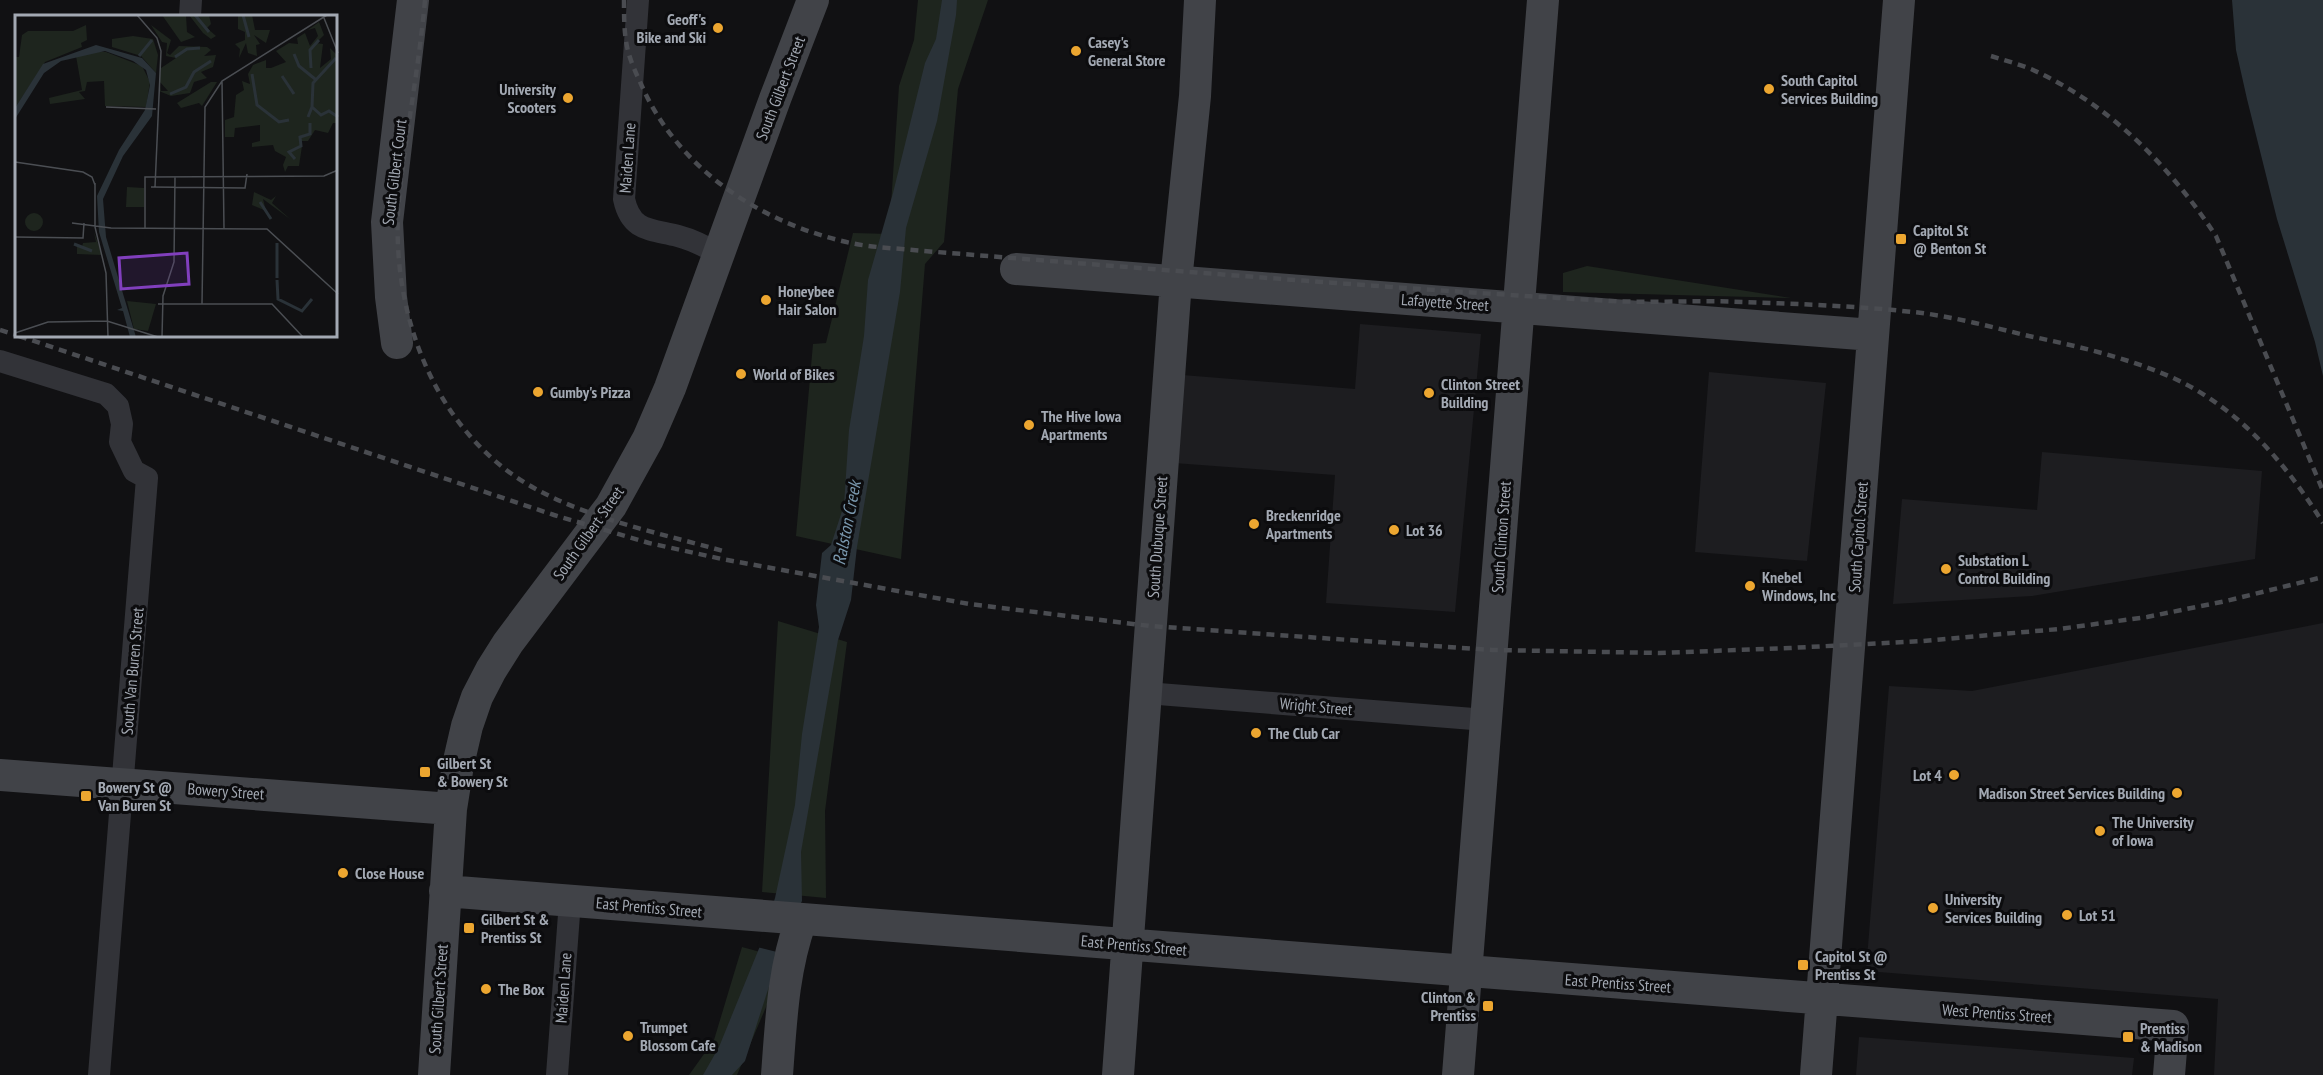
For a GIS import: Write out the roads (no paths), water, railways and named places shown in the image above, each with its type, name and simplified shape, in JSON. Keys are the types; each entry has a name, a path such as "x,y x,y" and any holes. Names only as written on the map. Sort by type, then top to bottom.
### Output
{"street":[{"path":"190,15 191,0"},
{"name":"South Gilbert Court","path":"397,343 391,297 387,222 413,0"},
{"name":"Maiden Lane","path":"638,0 624,199 627,212 634,222 645,229 703,244 718,254"},
{"name":"South Gilbert Street","path":"434,1075 451,809 467,726 477,697 508,643 611,506 648,439 670,388 813,0"},
{"name":"South Dubuque Street","path":"1118,1075 1176,281 1195,96 1200,0"},
{"name":"South Clinton Street","path":"1458,1075 1543,0"},
{"name":"South Capitol Street","path":"1816,1075 1899,0"},
{"name":"Lafayette Street","path":"1016,269 1873,335"},
{"name":"South Van Buren Street","path":"0,360 106,394 118,406 122,424 120,442 134,471 147,478 99,1075"},
{"name":"Wright Street","path":"1146,693 1486,720"},
{"name":"Bowery Street","path":"0,774 451,809"},
{"name":"East Prentiss Street","path":"445,891 1822,999"},
{"name":"Maiden Lane","path":"557,1075 570,902"},
{"path":"777,1075 785,977 791,946 801,920"},
{"name":"West Prentiss Street","path":"1822,999 2173,1026 2169,1075"}],"water":[{"name":"Ralston Creek","path":"942,0 957,0 956,15 937,121 906,228 900,292 857,547 851,600 838,640 801,852 802,901 775,954 773,974 745,1061 732,1075 703,1075 719,1047 760,946 775,898 795,805 802,734 819,627 816,605 822,553 831,545 844,505 849,430 864,336 868,280 893,193 925,63 936,39"},
{"path":"2232,0 2323,0 2323,376 2315,342 2277,219 2247,99 2236,50"}],"railway":[{"path":"425,0 399,199 398,241 402,283 411,324 425,364 444,401 469,435 499,464 534,488 579,509 651,532 723,551"},
{"path":"624,0 625,36 632,63 656,114 676,141 698,165 723,186 750,204 810,232 842,241 883,247 1267,278 1610,301 1726,301 1850,307 1913,312 1957,319 2119,358 2154,370 2195,389 2239,420 2258,438 2293,479 2323,523"},
{"path":"1991,56 2031,69 2059,83 2111,118 2157,161 2198,210 2216,236 2323,491"},
{"path":"0,330 15,335"},
{"path":"25,338 554,515 649,543 722,559 969,604 1150,626 1492,650 1659,653 1790,648 1923,641 2059,629 2147,617 2226,601 2323,577"}],"place":[{"name":"Geoff's Bike and Ski","path":"718,28"},
{"name":"Casey's General Store","path":"1076,51"},
{"name":"South Capitol Services Building","path":"1769,89"},
{"name":"University Scooters","path":"568,98"},
{"name":"Capitol St @ Benton St","path":"1901,239"},
{"name":"Honeybee Hair Salon","path":"766,300"},
{"name":"World of Bikes","path":"741,374"},
{"name":"Gumby's Pizza","path":"538,392"},
{"name":"Clinton Street Building","path":"1429,393"},
{"name":"The Hive Iowa Apartments","path":"1029,425"},
{"name":"Breckenridge Apartments","path":"1254,524"},
{"name":"Lot 36","path":"1394,530"},
{"name":"Substation L Control Building","path":"1946,569"},
{"name":"Knebel Windows, Inc","path":"1750,586"},
{"name":"The Club Car","path":"1256,733"},
{"name":"Gilbert St & Bowery St","path":"425,772"},
{"name":"Lot 4","path":"1954,775"},
{"name":"Madison Street Services Building","path":"2177,793"},
{"name":"Bowery St @ Van Buren St","path":"86,796"},
{"name":"The University of Iowa","path":"2100,831"},
{"name":"Close House","path":"343,873"},
{"name":"University Services Building","path":"1933,908"},
{"name":"Lot 51","path":"2067,915"},
{"name":"Gilbert St & Prentiss St","path":"469,928"},
{"name":"Capitol St @ Prentiss St","path":"1803,965"},
{"name":"The Box","path":"486,989"},
{"name":"Clinton & Prentiss","path":"1488,1006"},
{"name":"Trumpet Blossom Cafe","path":"628,1036"},
{"name":"Prentiss & Madison","path":"2128,1037"}]}
